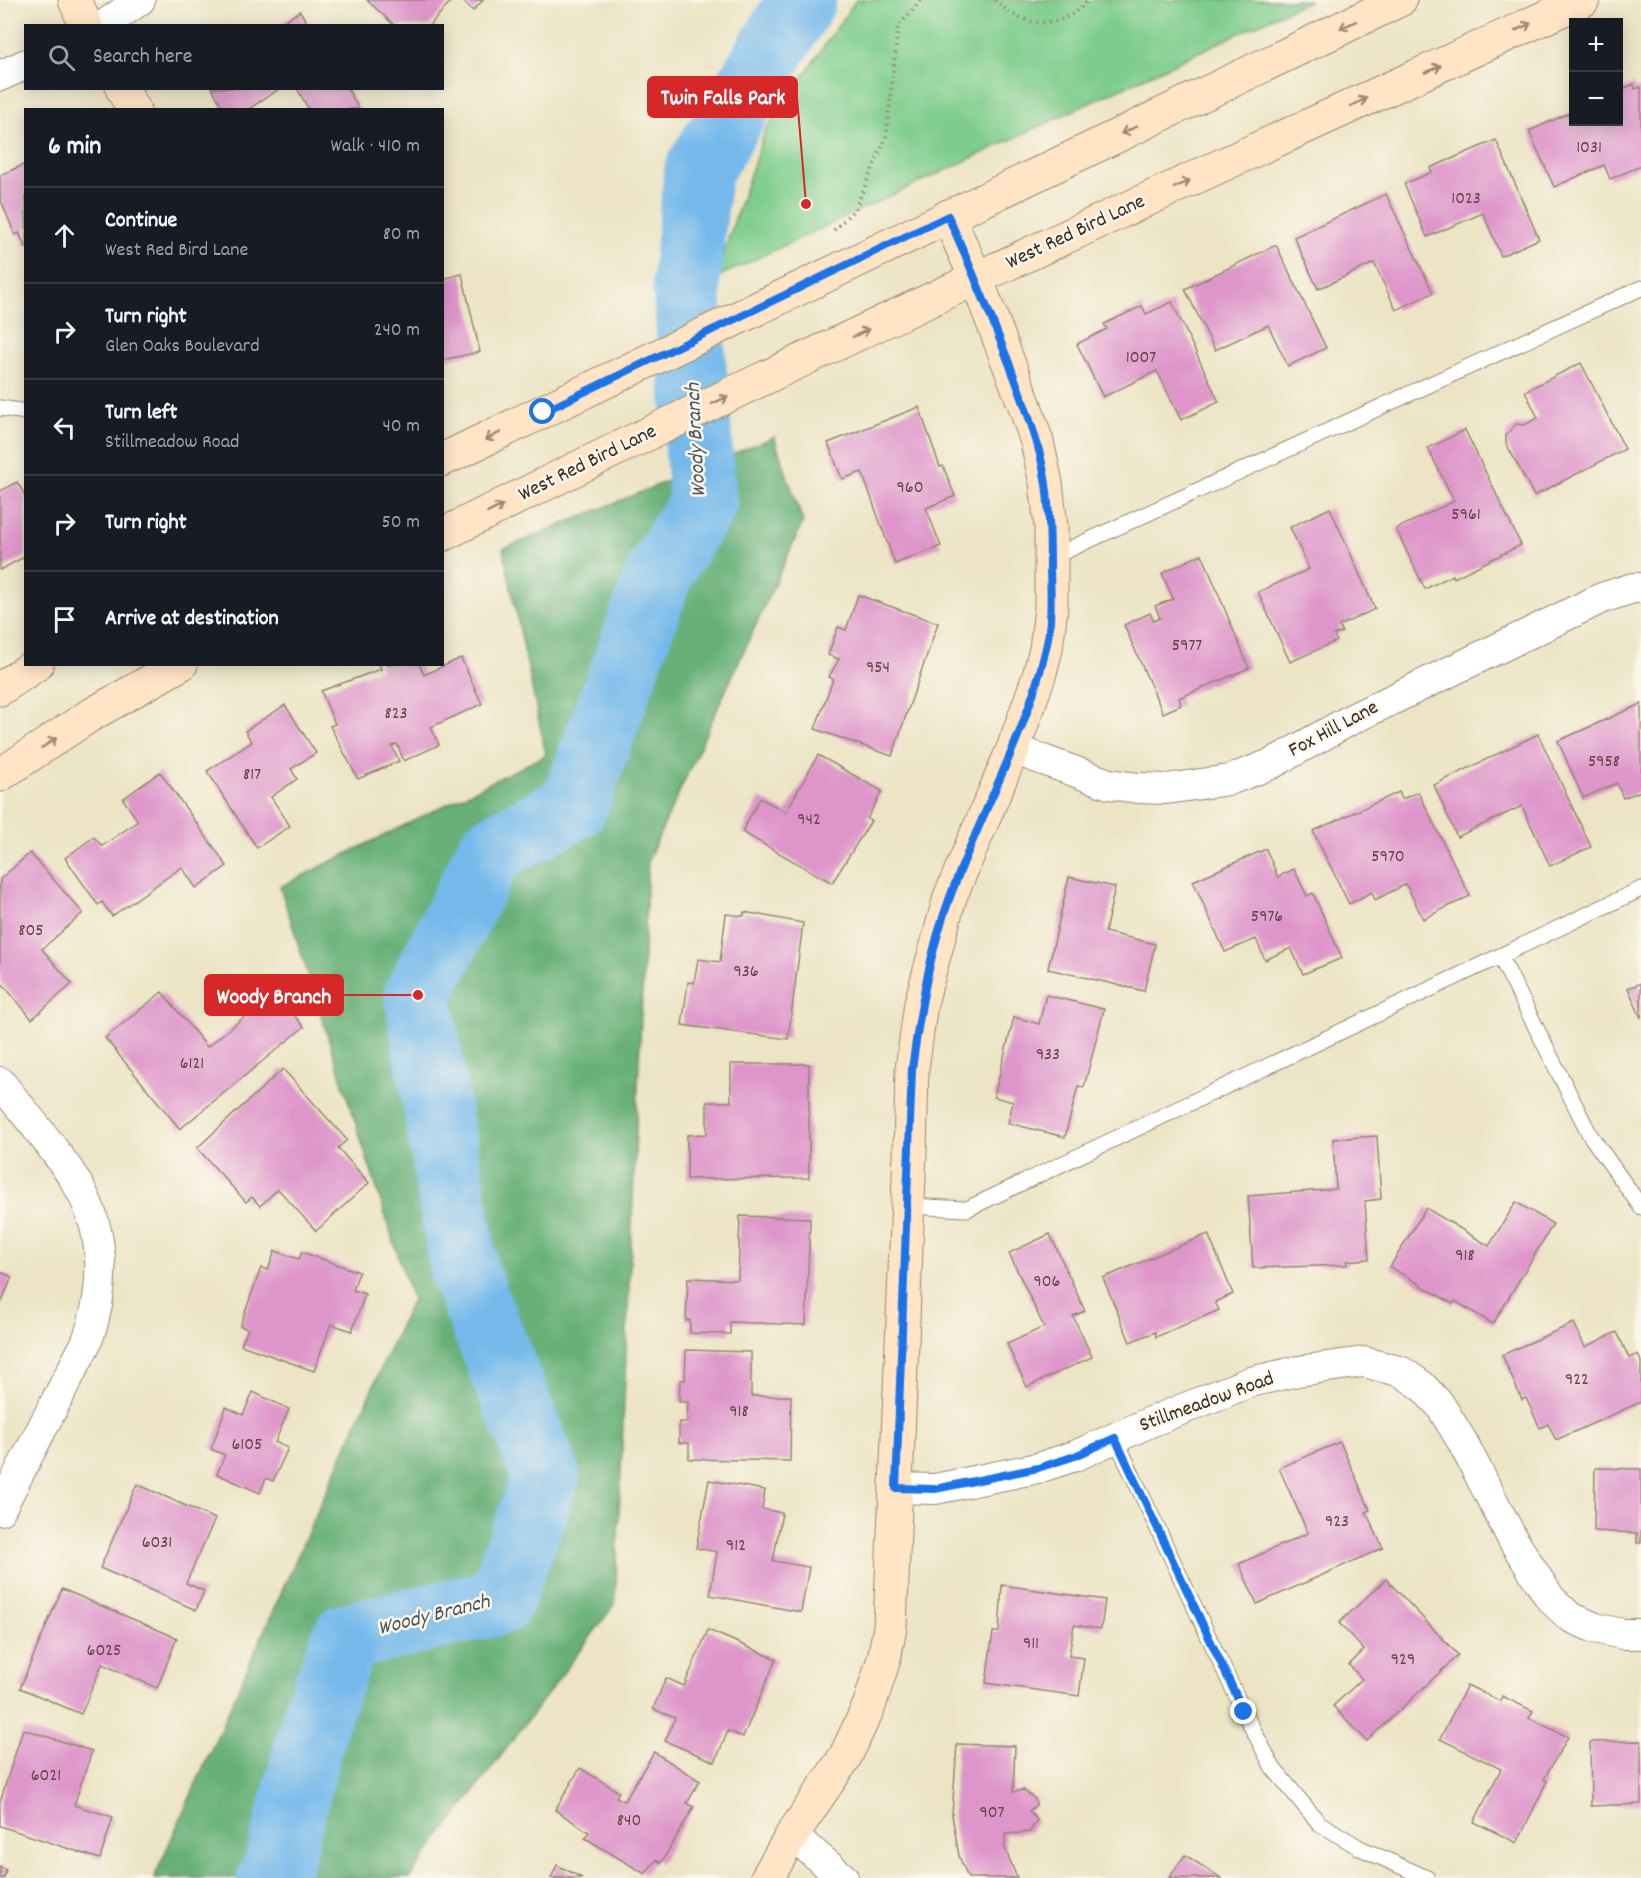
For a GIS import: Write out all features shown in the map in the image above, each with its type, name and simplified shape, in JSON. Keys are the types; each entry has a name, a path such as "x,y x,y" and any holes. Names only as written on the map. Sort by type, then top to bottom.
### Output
{"main road":[{"path":"75,0 85,24"},
{"path":"444,459 1401,0"},
{"name":"West Red Bird Lane","path":"444,534 573,470 976,279 1583,0"},
{"path":"123,90 134,108"},
{"path":"767,1878 792,1835 845,1757 868,1706 884,1659 890,1627 912,1069 921,1003 950,897 1013,749 1039,676 1046,649 1051,608 1051,527 1046,483 1037,442 976,279 948,216"},
{"path":"0,689 34,666"},
{"path":"0,775 89,716 177,666"}],"street":[{"path":"107,24 141,0"},
{"path":"0,76 24,65"},
{"name":"Fox Hill Lane","path":"1013,749 1109,784 1128,787 1166,789 1229,780 1271,764 1352,719 1602,598 1633,588 1641,588"},
{"path":"0,1082 74,1178 91,1214 102,1262 93,1324 87,1341 0,1510"},
{"name":"Stillmeadow Road","path":"896,1488 935,1489 1038,1468 1075,1456 1148,1423 1250,1382 1298,1371 1364,1362 1402,1372 1421,1385 1440,1405 1462,1441 1514,1540 1550,1598 1570,1617 1595,1628 1622,1634 1641,1634"},
{"path":"792,1835 843,1878"}],"lane":[{"path":"1050,558 1641,288"},
{"path":"0,408 24,412"},
{"path":"908,1206 967,1209 1641,889"},
{"path":"1500,956 1590,1135 1641,1207"},
{"path":"1115,1438 1244,1712 1273,1768 1319,1823 1360,1848 1427,1878"}],"path":[{"path":"829,235 855,209 886,138 898,27 921,0"},
{"path":"995,0 1005,10 1021,20 1039,23 1057,21 1073,14 1088,0"}],"green space":[{"path":"856,0 1310,0 715,278 765,131"},
{"path":"774,437 803,522 648,860 615,1604 409,1878 154,1878 412,1299 280,887 546,755 503,549"}],"building":[{"path":"367,0 452,0 431,24 393,24"},
{"path":"462,0 483,0 473,11"},
{"path":"300,11 308,24 279,24"},
{"path":"1634,84 1635,89 1641,87 1641,166 1610,179 1604,165 1554,187 1529,131 1569,113 1569,126 1623,126 1623,89"},
{"path":"213,90 278,90 250,108 223,108"},
{"path":"298,90 348,90 358,108 308,108"},
{"path":"1496,140 1539,239 1501,256 1483,213 1427,237 1404,184 1432,172 1430,168"},
{"path":"24,165 24,244 19,233 15,235 0,198 0,175"},
{"path":"1386,194 1433,293 1396,310 1374,263 1318,289 1294,237"},
{"path":"1276,245 1326,348 1288,366 1268,325 1215,350 1185,289"},
{"path":"462,274 480,352 444,360 444,278"},
{"path":"1172,302 1219,402 1181,420 1157,371 1103,397 1077,344 1107,329 1104,324 1142,306 1146,314"},
{"path":"1581,363 1625,449 1534,496 1506,443 1506,435 1516,424 1524,425 1538,418 1525,391"},
{"path":"919,407 940,467 943,466 955,496 926,508 941,546 895,564 862,472 842,479 828,443"},
{"path":"1465,430 1521,545 1454,578 1453,575 1425,589 1396,529 1454,501 1428,448"},
{"path":"17,482 24,494 24,557 0,570 0,491"},
{"path":"1330,508 1375,609 1339,626 1342,632 1334,635 1337,641 1290,662 1258,592 1309,569 1290,527"},
{"path":"1202,554 1249,668 1179,698 1181,705 1163,713 1124,625 1150,613 1154,621 1160,618 1155,606 1173,599 1162,573"},
{"path":"858,595 938,623 892,756 815,729 833,679 829,677 839,659 828,655 838,627 846,630"},
{"path":"461,658 482,704 431,727 439,745 404,761 397,744 392,746 399,761 358,779 330,726 335,724 321,691 381,669 380,666 420,666 424,675"},
{"path":"1641,704 1641,791 1623,798 1617,783 1583,798 1558,741"},
{"path":"285,705 316,753 291,769 297,779 271,797 290,826 257,848 207,771 252,742 245,731"},
{"path":"1538,734 1591,847 1550,866 1522,806 1457,837 1434,785"},
{"path":"818,755 882,791 867,819 871,821 832,883 742,832 760,798 786,812"},
{"path":"160,772 227,866 196,888 182,867 112,916 102,902 98,905 65,858 94,837 102,846 138,821 123,799"},
{"path":"1399,792 1402,799 1418,792 1470,896 1423,919 1406,884 1375,900 1372,892 1349,904 1313,831"},
{"path":"1266,849 1278,877 1294,869 1307,896 1313,893 1342,958 1303,974 1291,948 1265,960 1256,939 1225,952 1193,881"},
{"path":"30,853 83,913 42,949 72,984 32,1019 0,981 0,879"},
{"path":"1069,877 1115,887 1105,932 1155,944 1144,991 1048,969"},
{"path":"744,912 803,923 788,1039 682,1025 688,982 694,983 698,959 720,962 726,914 744,916"},
{"path":"1641,983 1641,1018 1628,988"},
{"path":"162,992 207,1047 275,992 304,1027 180,1129 105,1038"},
{"path":"1046,995 1104,1009 1084,1087 1078,1086 1065,1137 1008,1123 1013,1102 994,1097 1014,1017 1039,1024"},
{"path":"731,1064 809,1064 809,1178 687,1179 687,1135 707,1134 707,1102 731,1102"},
{"path":"283,1069 347,1140 338,1148 369,1183 316,1231 278,1189 260,1206 252,1197 246,1202 197,1148"},
{"path":"1377,1136 1381,1199 1365,1201 1369,1259 1347,1261 1347,1265 1253,1268 1248,1196 1336,1189 1333,1139"},
{"path":"1516,1202 1553,1224 1493,1324 1455,1301 1453,1304 1390,1267 1426,1208 1489,1246"},
{"path":"740,1216 810,1218 806,1325 730,1322 730,1334 690,1333 690,1320 686,1321 688,1278 738,1280"},
{"path":"1050,1234 1085,1311 1073,1316 1092,1357 1027,1387 1007,1344 1044,1327 1009,1253"},
{"path":"1208,1234 1233,1294 1215,1302 1219,1310 1156,1337 1155,1332 1130,1342 1103,1278"},
{"path":"275,1251 299,1259 302,1252 359,1272 353,1290 365,1294 352,1331 331,1324 314,1371 241,1345 248,1329 240,1326 261,1268 268,1270"},
{"path":"0,1272 12,1277 0,1306"},
{"path":"1574,1323 1585,1347 1617,1332 1629,1358 1638,1354 1641,1362 1641,1402 1556,1440 1548,1424 1540,1428 1526,1398 1522,1400 1502,1355"},
{"path":"686,1350 751,1352 751,1396 791,1396 790,1461 689,1459 689,1443 679,1443 679,1422 687,1422 688,1402 679,1402 680,1380 685,1380"},
{"path":"253,1392 289,1409 275,1442 288,1448 273,1481 266,1478 260,1493 217,1474 225,1455 211,1449 226,1407 243,1415"},
{"path":"1340,1442 1370,1510 1366,1512 1383,1548 1257,1604 1239,1564 1308,1533 1279,1468"},
{"path":"1595,1468 1641,1469 1641,1543 1637,1543 1637,1533 1594,1531"},
{"path":"709,1480 765,1490 762,1509 782,1513 773,1561 809,1567 801,1612 710,1595 717,1552 696,1548"},
{"path":"137,1484 215,1519 186,1583 204,1591 196,1610 100,1568"},
{"path":"1386,1579 1458,1655 1367,1741 1333,1706 1362,1679 1349,1665 1364,1650 1339,1623"},
{"path":"1002,1585 1105,1600 1101,1629 1074,1625 1069,1656 1084,1658 1079,1696 986,1683 993,1632 999,1632"},
{"path":"62,1589 177,1638 157,1688 102,1664 81,1714 20,1688"},
{"path":"708,1630 776,1659 743,1737 728,1731 715,1762 665,1741 675,1718 653,1709 666,1678 684,1686"},
{"path":"1467,1685 1500,1701 1502,1696 1533,1711 1529,1718 1568,1737 1544,1779 1547,1781 1517,1843 1474,1822 1501,1769 1440,1739"},
{"path":"23,1729 92,1751 74,1805 113,1817 100,1859 0,1826 0,1802"},
{"path":"1641,1741 1641,1804 1591,1806 1590,1742"},
{"path":"957,1744 1015,1746 1013,1792 1023,1790 1035,1799 1036,1805 1029,1811 1037,1820 1030,1832 1005,1834 1005,1848 1017,1878 968,1878 959,1856 952,1815"},
{"path":"654,1752 700,1781 687,1803 694,1807 661,1863 656,1860 645,1874 585,1838 589,1832 555,1810 580,1768 619,1792 616,1797 624,1801"},
{"path":"1185,1855 1221,1878 1169,1878"},
{"path":"557,1865 582,1878 551,1878"},
{"path":"0,1867 6,1870 4,1878 0,1878"}],"waterway":[{"name":"Woody Branch","path":"271,1878 276,1873 317,1713 346,1637 500,1601 546,1476 465,1274 418,995 491,850 574,806 661,569 703,503 686,280 698,171 802,0"}],"place":[{"name":"Twin Falls Park","path":"806,204"},
{"name":"Woody Branch","path":"418,995"}],"route":[{"path":"543,412 948,216 976,279 1037,442 1046,483 1051,527 1051,608 1046,649 1039,676 1013,749 950,897 921,1003 912,1069 896,1488 935,1489 1038,1468 1075,1456 1115,1438 1244,1712"}]}
